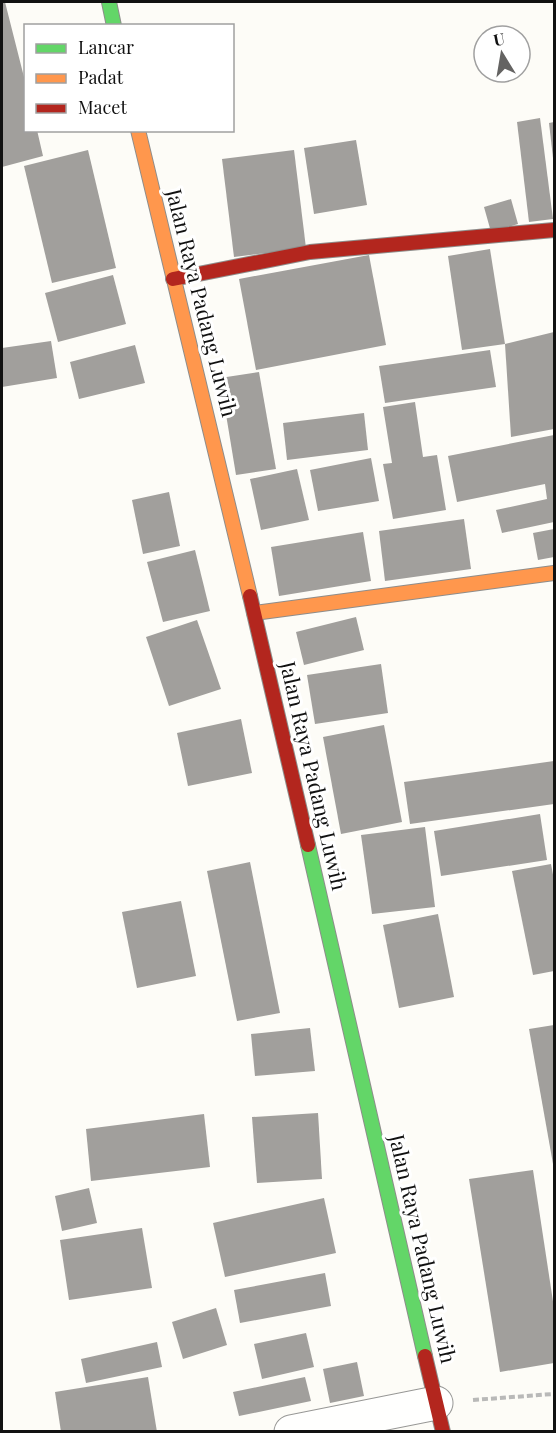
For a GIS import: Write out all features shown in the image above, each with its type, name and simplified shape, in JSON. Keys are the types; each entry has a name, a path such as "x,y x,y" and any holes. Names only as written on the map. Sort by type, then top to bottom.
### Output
{"main road":[{"path":"109,2 114,24"},
{"name":"Jalan Raya Padang Luwih","path":"138,132 254,613 440,1417"},
{"path":"173,279 310,252 555,230"},
{"path":"254,613 555,573"}],"street":[{"path":"291,1431 440,1417"}],"path":[{"path":"440,1417 553,1394"}],"building":[{"path":"2,2 5,2 24,77 24,132 37,132 43,156 2,167"},
{"path":"540,118 553,219 529,222 517,122"},
{"path":"554,122 554,158 553,158 549,123"},
{"path":"356,140 367,205 314,214 304,148"},
{"path":"88,150 116,268 52,283 24,166"},
{"path":"294,150 306,248 234,257 222,159"},
{"path":"511,199 518,224 491,232 484,207"},
{"path":"490,249 505,344 462,350 448,256"},
{"path":"369,255 386,345 256,370 239,279"},
{"path":"113,275 126,324 58,342 45,293"},
{"path":"554,332 554,429 511,437 505,344"},
{"path":"51,341 57,378 2,387 2,348"},
{"path":"135,345 145,383 79,399 70,362"},
{"path":"490,350 496,387 385,403 379,366"},
{"path":"259,372 276,469 236,475 220,378"},
{"path":"415,402 423,457 437,455 446,510 393,519 383,464 392,463 383,407"},
{"path":"364,413 368,450 287,460 283,423"},
{"path":"554,435 554,522 502,533 496,510 547,499 545,484 457,502 448,456"},
{"path":"371,458 379,501 318,511 310,470"},
{"path":"297,469 309,520 261,530 250,479"},
{"path":"169,492 180,546 143,554 132,500"},
{"path":"464,519 471,569 385,581 379,531"},
{"path":"554,529 554,557 538,560 533,533"},
{"path":"363,532 371,581 279,596 271,547"},
{"path":"195,550 210,611 163,622 147,562"},
{"path":"356,617 364,650 304,665 296,632"},
{"path":"197,620 221,689 169,706 146,637"},
{"path":"381,664 388,713 315,724 307,675"},
{"path":"241,719 252,773 188,786 177,733"},
{"path":"384,725 402,822 341,834 323,737"},
{"path":"554,761 554,804 410,824 404,782"},
{"path":"540,814 547,860 441,876 434,831"},
{"path":"425,827 435,907 372,914 361,835"},
{"path":"250,862 280,1013 237,1021 207,871"},
{"path":"551,864 554,880 554,971 533,975 512,871"},
{"path":"181,901 196,976 137,988 122,912"},
{"path":"438,914 454,997 399,1008 383,925"},
{"path":"554,1025 554,1164 553,1164 529,1029"},
{"path":"310,1028 315,1071 255,1076 251,1034"},
{"path":"318,1113 322,1179 257,1183 252,1117"},
{"path":"204,1114 210,1167 91,1181 86,1129"},
{"path":"533,1170 554,1308 554,1363 500,1372 469,1179"},
{"path":"89,1188 97,1223 62,1231 55,1196"},
{"path":"324,1198 336,1253 225,1277 213,1223"},
{"path":"142,1228 152,1288 69,1300 60,1240"},
{"path":"325,1273 331,1306 240,1323 234,1290"},
{"path":"216,1308 227,1345 183,1359 172,1322"},
{"path":"306,1333 314,1367 262,1379 254,1344"},
{"path":"157,1342 162,1367 86,1383 81,1359"},
{"path":"357,1362 364,1396 330,1403 323,1369"},
{"path":"148,1377 157,1432 61,1432 55,1392"},
{"path":"305,1377 311,1401 239,1416 233,1392"}],"traffic: fast":[{"path":"109,2 114,24"},
{"path":"308,845 425,1356"}],"traffic: slow":[{"path":"138,132 250,596"},
{"path":"254,613 554,573"}],"traffic: jam":[{"path":"173,279 310,252 554,230"},
{"path":"250,596 308,845"},
{"path":"425,1356 443,1432"}]}
